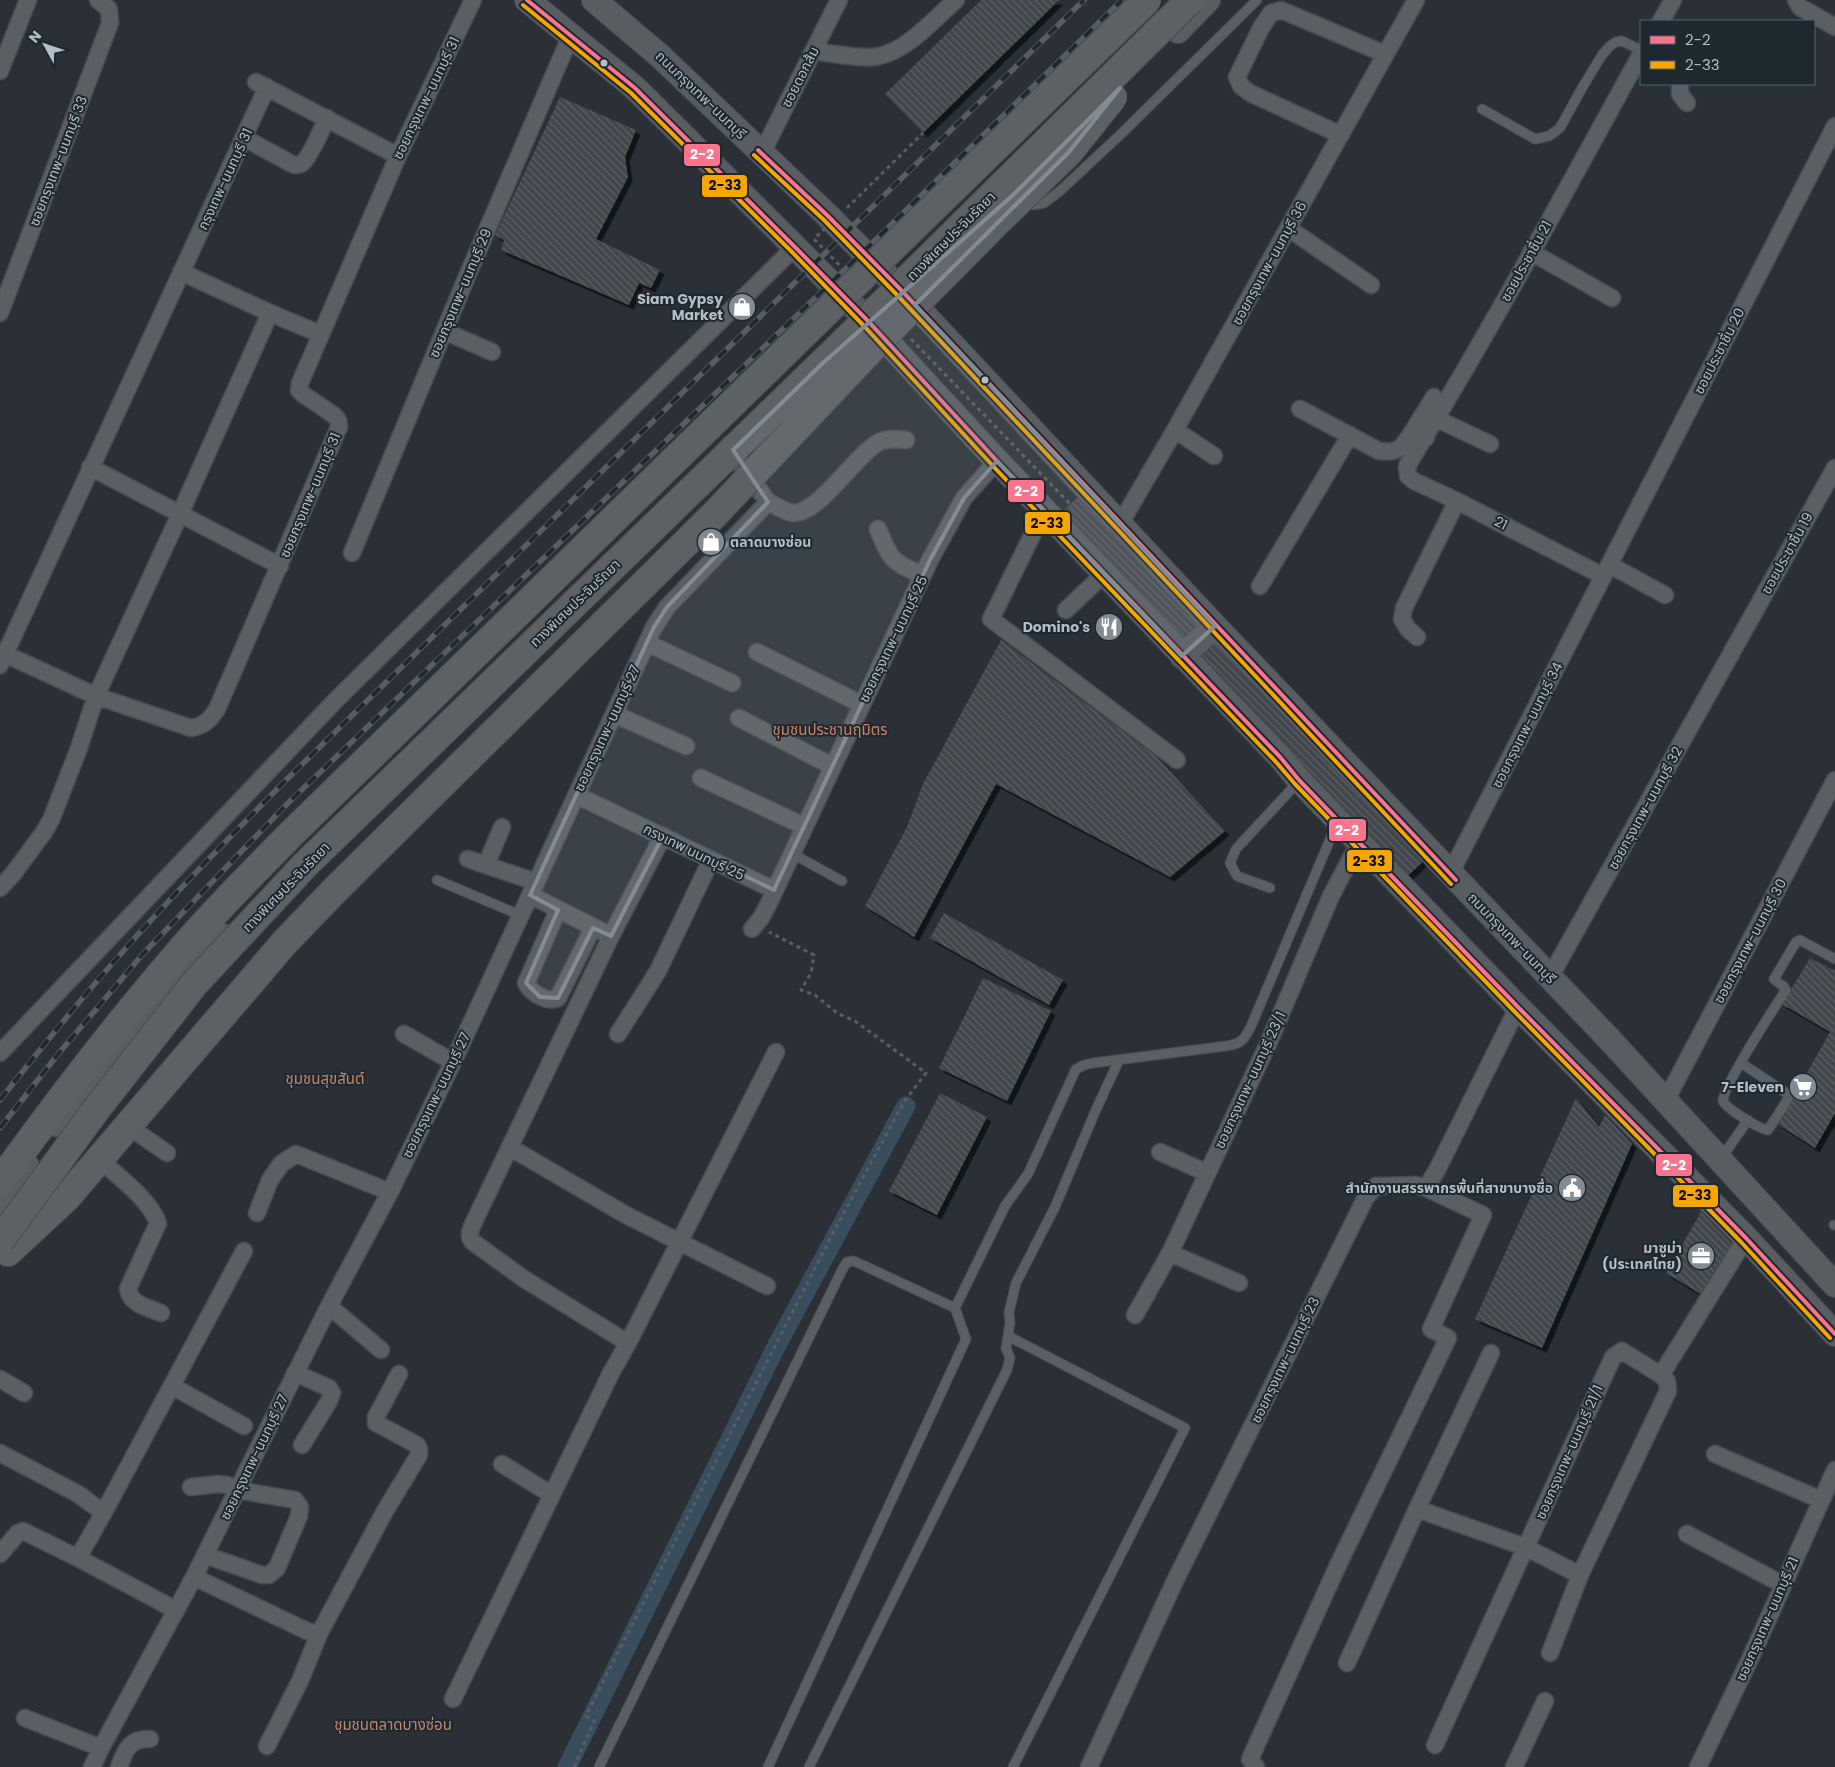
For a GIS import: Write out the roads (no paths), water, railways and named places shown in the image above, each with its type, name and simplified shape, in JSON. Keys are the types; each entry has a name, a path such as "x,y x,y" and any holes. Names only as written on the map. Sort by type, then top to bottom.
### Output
{"highway":[{"path":"0,1182 63,1095 177,954 288,836 1147,0"},
{"path":"3,1253 67,1197 286,942 336,888 715,514 872,348 1069,152 1190,0"},
{"name":"ทางพิเศษประจิมรัถยา","path":"3,1253 95,1111 195,983 305,865 835,351 1190,0"}],"main road":[{"path":"527,0 635,88 869,322 997,462 1281,758 1299,780 1516,1005 1746,1238 1835,1334"},
{"name":"ถนนกรุงเทพ-นนทบุรี","path":"594,0 660,56 828,216 904,293 1215,626 1550,977 1835,1285"},
{"path":"0,1205 76,1102 186,971 730,445 1012,196 1208,0"},
{"path":"1182,656 1215,626"},
{"path":"3,1253 186,971"},
{"path":"1640,1132 1666,1102"}],"street":[{"path":"0,72 28,0"},
{"name":"ซอยกรุงเทพ-นนทบุรี 31","path":"2,659 96,696 191,728 200,727 210,720 217,709 280,566 339,427 335,416 299,390 300,383 398,156 473,0"},
{"name":"ซอยดอกส้ม","path":"762,153 839,0"},
{"path":"813,51 877,57 900,48 956,0"},
{"name":"ซอยกรุงเทพ-นนทบุรี 36","path":"1120,524 1175,430 1416,0"},
{"path":"1662,20 1673,0"},
{"path":"1796,0 1800,7 1835,27"},
{"name":"ซอยกรุงเทพ-นนทบุรี 33","path":"0,313 110,23 103,4"},
{"path":"1341,135 1250,93 1241,86 1236,77 1261,28 1271,13 1281,10 1385,54"},
{"name":"ซอยกรุงเทพ-นนทบุรี 29","path":"352,553 444,331 571,35"},
{"name":"ซอยประชาชื่น 21","path":"1407,466 1419,435 1437,419 1640,56"},
{"name":"กรุงเทพ-นนทบุรี 31","path":"2,659 244,138 261,84 327,118"},
{"path":"1680,85 1680,94 1687,103"},
{"path":"244,138 294,164 300,165 309,154 327,118 398,156"},
{"name":"ซอยประชาชื่น 20","path":"1606,570 1835,126"},
{"path":"1288,228 1371,285"},
{"path":"0,1054 335,701 795,247"},
{"path":"1531,252 1612,298"},
{"path":"182,272 320,334"},
{"path":"0,888 13,874 48,826 79,748 96,696 270,313"},
{"path":"444,331 492,352"},
{"path":"1300,409 1379,451 1393,452 1398,451 1419,435 1434,397"},
{"path":"1437,419 1490,444"},
{"path":"1175,430 1214,456"},
{"path":"1260,586 1350,436"},
{"path":"730,445 740,464 768,502 792,513 805,511 820,499 866,452 880,442 892,439 906,440"},
{"name":"ซอยกรุงเทพ-นนทบุรี 25","path":"791,852 951,519 964,498 997,462"},
{"name":"21","path":"1407,466 1408,476 1414,481 1606,570 1665,595"},
{"path":"90,467 280,566"},
{"name":"ซอยประชาชื่น 19","path":"1740,639 1835,468"},
{"path":"1417,636 1408,630 1402,619 1404,608 1457,500"},
{"name":"ซอยกรุงเทพ-นนทบุรี 27","path":"96,1758 194,1577 329,1306 390,1192 453,1062 654,627 667,607 768,502"},
{"path":"1044,511 991,619 1177,760"},
{"path":"878,529 893,560 923,575"},
{"name":"ซอยกรุงเทพ-นนทบุรี 34","path":"1450,874 1606,570"},
{"path":"1066,610 1104,574"},
{"name":"ซอยกรุงเทพ-นนทบุรี 32","path":"1550,977 1740,639"},
{"path":"647,643 732,683"},
{"path":"757,652 861,704"},
{"path":"614,714 686,746"},
{"path":"739,718 832,766"},
{"path":"701,778 804,826"},
{"name":"ซอยกรุงเทพ-นนทบุรี 30","path":"1666,1102 1835,780"},
{"name":"กรงเทพ นนทบุรี 25","path":"576,796 774,890"},
{"path":"486,865 502,827"},
{"path":"628,1343 524,1279 470,1239 472,1226 611,936 663,836"},
{"name":"ซอยกรุงเทพ-นนทบุรี 23/1","path":"1135,1315 1170,1253 1268,1044 1331,896 1352,856 1361,844"},
{"path":"752,929 761,918 791,852"},
{"path":"468,859 486,865 533,889 558,910 611,936"},
{"path":"618,1034 658,971 712,860"},
{"path":"558,910 526,983 529,989 540,996 554,1000 558,998 593,928"},
{"path":"1256,1767 1250,1759 1339,1563 1448,1338 1431,1329 1483,1215 1426,1188 1437,1170 1507,1030 1516,1005"},
{"path":"404,1034 453,1062"},
{"path":"453,1699 611,1373 776,1052"},
{"path":"128,1126 167,1153"},
{"path":"511,1148 626,1215 767,1286"},
{"path":"1160,1152 1207,1173"},
{"path":"257,1213 270,1180 281,1164 296,1154 390,1192"},
{"path":"100,1160 124,1181 154,1213 158,1223 128,1288 130,1297 136,1302 161,1313"},
{"name":"ซอยกรุงเทพ-นนทบุรี 23","path":"1089,1767 1180,1572 1366,1197 1376,1186 1416,1185 1426,1188"},
{"path":"1550,1653 1580,1575 1668,1391 1667,1380 1661,1375 1746,1238"},
{"path":"78,1558 244,1251"},
{"path":"1170,1253 1239,1282"},
{"path":"329,1306 381,1350"},
{"name":"ซอยกรุงเทพ-นนทบุรี 21/1","path":"1435,1745 1613,1357 1622,1351 1661,1375"},
{"path":"1347,1663 1416,1509 1490,1353"},
{"path":"296,1372 329,1388 332,1393 330,1401 302,1445"},
{"path":"267,1746 300,1682 319,1634 385,1511 419,1455 417,1445 376,1423 376,1417 398,1374"},
{"path":"0,1379 24,1393"},
{"path":"172,1386 244,1426"},
{"path":"0,1453 78,1494 104,1512"},
{"path":"1715,1454 1821,1500"},
{"path":"502,1464 552,1495"},
{"name":"ซอยกรุงเทพ-นนทบุรี 21","path":"1698,1767 1750,1658 1835,1470"},
{"path":"191,1487 227,1485 238,1490 295,1500 300,1507 299,1516 277,1568 269,1575 262,1576 205,1555"},
{"path":"1416,1509 1525,1548 1580,1575"},
{"path":"0,1554 18,1533 23,1531 176,1610"},
{"path":"1687,1534 1782,1584"},
{"path":"194,1577 306,1631 319,1634"},
{"path":"1514,1767 1545,1701"},
{"path":"25,1718 112,1767"},
{"path":"119,1767 129,1745 139,1738 150,1739"}],"lane":[{"path":"1012,196 1033,205 1044,203 1060,191 1121,134 1257,0"},
{"path":"1482,109 1534,139 1549,136 1560,128 1602,55 1610,46 1616,42 1622,42 1640,50"},
{"path":"1270,888 1236,876 1230,863 1236,849 1299,780"},
{"path":"955,1308 1005,1206 1028,1174 1076,1069 1084,1065 1231,1046 1242,1040 1252,1024 1338,820"},
{"path":"791,852 842,881"},
{"path":"438,880 520,915"},
{"path":"1741,1063 1786,1091 1789,1095 1768,1130 1728,1107 1723,1101 1724,1092 1741,1063 1786,990 1774,979 1797,941 1801,941 1835,959"},
{"path":"809,1767 1007,1370 1010,1358 1006,1348 1009,1312 1016,1283 1055,1207 1119,1060"},
{"path":"1720,1160 1748,1120"},
{"path":"599,1767 844,1266 851,1260 860,1262 955,1308 965,1333 965,1342 768,1767"},
{"path":"1008,1336 1185,1428 1013,1767"}],"waterway":[{"path":"567,1767 778,1343 906,1106"}],"railway":[{"path":"0,1100 46,1042 145,926 286,780 1084,0"},
{"path":"0,1128 59,1053 142,955 288,803 863,252 1122,0"}],"place":[{"name":"Siam Gypsy Market","path":"742,307"},
{"name":"ตลาดบางซ่อน","path":"711,542"},
{"name":"Domino's","path":"1109,627"},
{"name":"7-Eleven","path":"1803,1087"},
{"name":"สำนักงานสรรพากรพื้นที่สาขาบางซื่อ","path":"1572,1188"},
{"name":"มาซูม่า (ประเทศไทย)","path":"1701,1256"}],"district":[{"name":"ชุมชนประชานฤมิตร","path":"830,730"},
{"name":"ชุมชนสุขสันต์","path":"325,1079"},
{"name":"ชุมชนตลาดบางซ่อน","path":"393,1725"}]}
